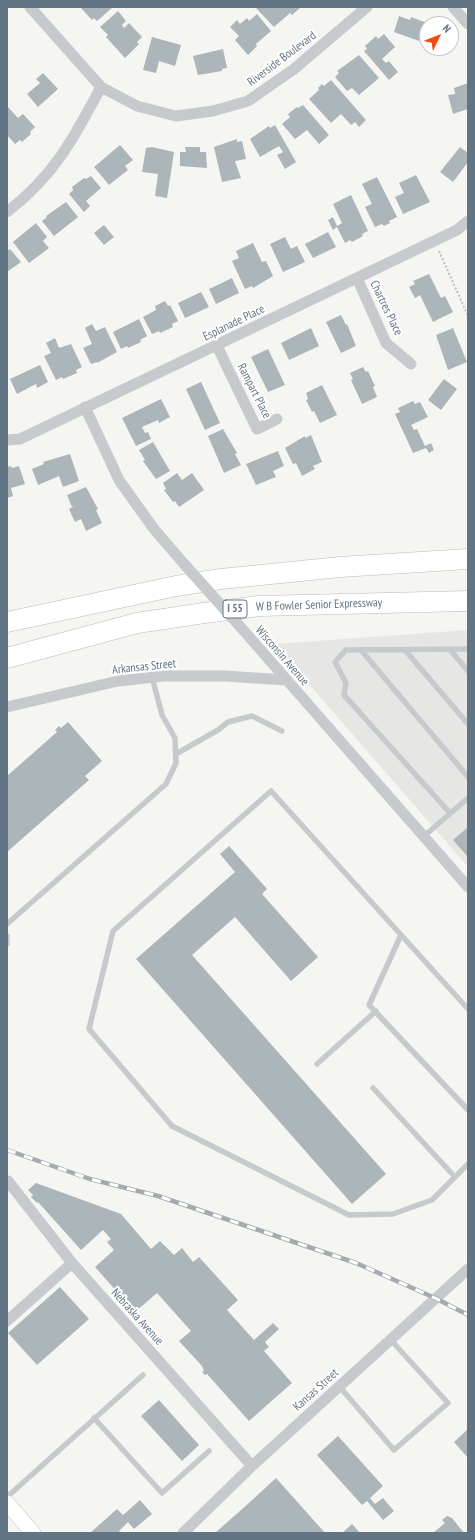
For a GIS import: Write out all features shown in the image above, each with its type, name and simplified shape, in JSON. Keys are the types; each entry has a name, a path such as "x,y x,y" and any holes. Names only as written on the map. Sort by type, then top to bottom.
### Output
{"highway":[{"path":"7,622 176,586 221,579 340,567 467,559"},
{"name":"W B Fowler Senior Expressway","path":"7,658 136,623 259,606 468,601"}],"main road":[{"path":"7,1502 33,1533"}],"street":[{"name":"Riverside Boulevard","path":"30,7 101,87 137,106 176,116 213,112 248,101 294,69 367,7"},
{"path":"453,7 468,24"},
{"path":"7,212 42,182 71,144 101,87"},
{"name":"Esplanade Place","path":"7,440 20,438 217,346 457,230 468,221"},
{"name":"Chartres Place","path":"357,278 386,343 411,364"},
{"name":"Rampart Place","path":"217,346 257,429 277,419"},
{"name":"Wisconsin Avenue","path":"85,407 119,480 154,529 468,887"},
{"name":"Arkansas Street","path":"7,707 118,681 152,677 225,676 286,680"},
{"name":"Nebraska Avenue","path":"8,1181 72,1263 252,1466"},
{"path":"7,1320 72,1263"},
{"name":"Kansas Street","path":"183,1533 252,1466 468,1269"}],"lane":[{"path":"450,813 344,694 346,683 335,662 346,650 451,651 468,649"},
{"path":"361,650 468,777"},
{"path":"405,650 468,724"},
{"path":"451,651 468,671"},
{"path":"7,924 166,784 176,763 174,738 162,715 152,677"},
{"path":"176,754 218,730 228,722 252,716 282,731"},
{"path":"468,1009 271,791 113,932 89,1029 172,1126 350,1215 393,1214 432,1200 454,1176 468,1164"},
{"path":"423,837 468,798"},
{"path":"401,935 369,1005 468,1110"},
{"path":"7,936 7,944"},
{"path":"317,1064 376,1012"},
{"path":"373,1088 454,1176"},
{"path":"339,1386 394,1450 448,1403 390,1339"},
{"path":"7,1502 94,1418 143,1375"},
{"path":"94,1418 162,1493 209,1451"}],"path":[{"path":"434,241 468,316"}],"shaded area":[{"path":"468,630 468,867 274,644"}],"building":[{"path":"113,7 97,21 94,18 92,20 81,8"},
{"path":"255,7 301,7 292,15 290,13 274,27"},
{"path":"118,11 126,21 122,25 124,28 129,23 142,37 137,42 139,44 125,58 106,37 108,35 100,27"},
{"path":"257,14 271,31 256,44 257,46 248,55 235,40 239,36 230,27 237,20 240,24 247,18 249,21"},
{"path":"399,16 410,20 411,17 419,20 419,41 394,32"},
{"path":"384,34 395,47 382,59 386,63 389,61 398,72 389,80 364,51 367,49 365,46 376,36 378,39"},
{"path":"152,37 181,45 175,66 159,61 156,73 143,70"},
{"path":"223,49 227,68 222,69 222,71 198,75 193,56"},
{"path":"359,55 379,78 359,95 352,88 347,91 335,77 339,73 337,71"},
{"path":"43,73 58,89 38,107 27,94 40,83 36,79"},
{"path":"331,80 366,120 359,127 355,122 351,125 341,114 331,123 309,99 319,90 318,88 322,84 324,86"},
{"path":"468,83 468,109 453,114 448,95 455,94 454,88"},
{"path":"303,105 329,135 319,144 307,130 295,139 282,124 290,117 288,114 297,107 298,108"},
{"path":"7,106 18,118 23,114 35,127 30,132 31,134 22,142 20,140 15,144 7,135"},
{"path":"275,125 296,162 285,169 277,155 283,152 279,146 260,157 250,139 269,126 270,128"},
{"path":"237,139 237,142 242,141 246,159 235,161 241,178 222,182 214,147"},
{"path":"120,145 133,160 125,166 128,170 109,185 94,167"},
{"path":"152,147 174,152 167,198 155,196 158,174 142,172 146,148"},
{"path":"185,147 200,147 200,152 206,152 207,168 180,166 180,152 186,152"},
{"path":"460,147 468,153 468,162 453,182 440,172"},
{"path":"416,175 430,202 403,214 395,197 404,193 399,183"},
{"path":"91,176 101,188 86,201 90,206 84,212 69,194 73,190 72,187 84,178 86,179"},
{"path":"377,177 397,217 389,221 390,223 384,226 382,224 375,227 365,207 372,204 362,184"},
{"path":"351,195 368,231 362,234 363,236 352,242 350,240 345,243 337,227 333,230 328,220 333,217 337,226 342,223 333,204"},
{"path":"66,202 78,217 54,236 42,221 47,217 46,216"},
{"path":"36,223 47,237 43,241 49,248 29,263 13,242"},
{"path":"104,225 114,237 104,245 94,233"},
{"path":"328,232 336,247 313,258 305,244"},
{"path":"285,237 291,249 297,246 305,262 283,272 270,244"},
{"path":"253,243 262,262 266,261 273,276 253,288 252,286 245,289 232,261 239,258 236,251"},
{"path":"10,249 21,262 7,272 7,251"},
{"path":"429,274 441,298 445,296 453,312 433,322 420,295 415,298 409,287 415,284 413,281"},
{"path":"232,278 239,293 216,304 209,289"},
{"path":"201,292 209,307 185,318 178,303"},
{"path":"165,301 168,306 170,305 178,321 172,324 173,327 160,333 159,331 152,334 143,317 156,310 155,306"},
{"path":"341,315 346,325 347,324 356,346 341,353 326,322"},
{"path":"139,319 147,336 140,340 141,342 128,348 127,346 121,349 113,332"},
{"path":"92,324 96,331 105,327 117,352 97,363 91,364 83,348 92,344 85,328"},
{"path":"311,328 319,346 289,360 281,343"},
{"path":"453,328 467,362 448,370 436,335"},
{"path":"55,338 59,348 71,344 82,367 76,370 77,373 63,379 62,377 56,380 44,356 51,353 46,343"},
{"path":"268,349 285,385 268,392 251,357"},
{"path":"40,365 48,382 37,388 36,384 17,394 10,379"},
{"path":"363,367 366,372 368,371 375,386 373,387 377,397 362,404 351,380 353,379 350,373"},
{"path":"444,379 457,389 441,410 428,400"},
{"path":"201,382 220,423 205,430 186,389"},
{"path":"322,385 337,415 320,423 306,400 308,399 306,393"},
{"path":"161,399 170,417 159,423 158,420 142,427 145,433 148,432 151,439 136,446 122,418"},
{"path":"413,401 415,404 420,402 428,417 411,425 414,430 417,429 425,446 431,443 434,450 429,453 426,448 413,453 395,414 400,412 398,408"},
{"path":"223,429 237,453 235,454 241,465 224,473 208,436"},
{"path":"311,435 322,462 313,466 315,469 302,476 296,463 293,464 285,448 305,436 305,438"},
{"path":"153,442 170,471 156,479 143,461 145,460 139,450"},
{"path":"278,451 284,466 273,471 276,477 256,485 246,464"},
{"path":"70,454 79,481 63,487 59,476 38,485 32,469 44,464 43,462"},
{"path":"11,466 12,468 19,466 25,484 11,488 13,496 7,498 7,467"},
{"path":"177,473 182,480 192,473 204,490 179,507 164,490 166,489 163,483"},
{"path":"86,487 98,509 96,510 102,523 86,531 81,519 75,522 69,509 75,506 72,507 67,495"},
{"path":"68,722 102,761 85,776 89,780 7,852 7,776 57,732 55,730 59,726 61,728"},
{"path":"468,827 468,857 453,840"},
{"path":"229,846 267,889 262,894 318,957 291,981 235,917 192,955 386,1174 352,1204 136,959 235,872 220,854"},
{"path":"36,1183 121,1214 151,1249 160,1241 174,1255 182,1248 193,1262 199,1257 238,1300 227,1310 254,1340 273,1323 279,1329 265,1342 269,1347 264,1351 292,1383 249,1421 207,1374 205,1375 202,1372 204,1371 202,1366 179,1341 191,1331 157,1293 135,1312 95,1267 114,1250 107,1242 111,1239 103,1230 81,1250 38,1202 37,1203 31,1197 33,1195 28,1190"},
{"path":"60,1287 89,1319 37,1365 8,1333"},
{"path":"159,1400 199,1445 182,1461 141,1416"},
{"path":"468,1429 468,1458 454,1442"},
{"path":"338,1436 383,1486 370,1498 375,1504 383,1498 394,1511 383,1520 367,1501 362,1505 317,1455"},
{"path":"276,1478 325,1533 215,1533 249,1503"},
{"path":"140,1500 152,1514 134,1529 128,1522 119,1531 121,1533 90,1533 117,1509 123,1515"},
{"path":"447,1516 452,1518 464,1533 433,1533 445,1523 442,1520"},
{"path":"352,1524 360,1533 342,1533"}],"railway":[{"path":"7,1150 90,1179 158,1196 356,1263 435,1298 468,1315"}]}
